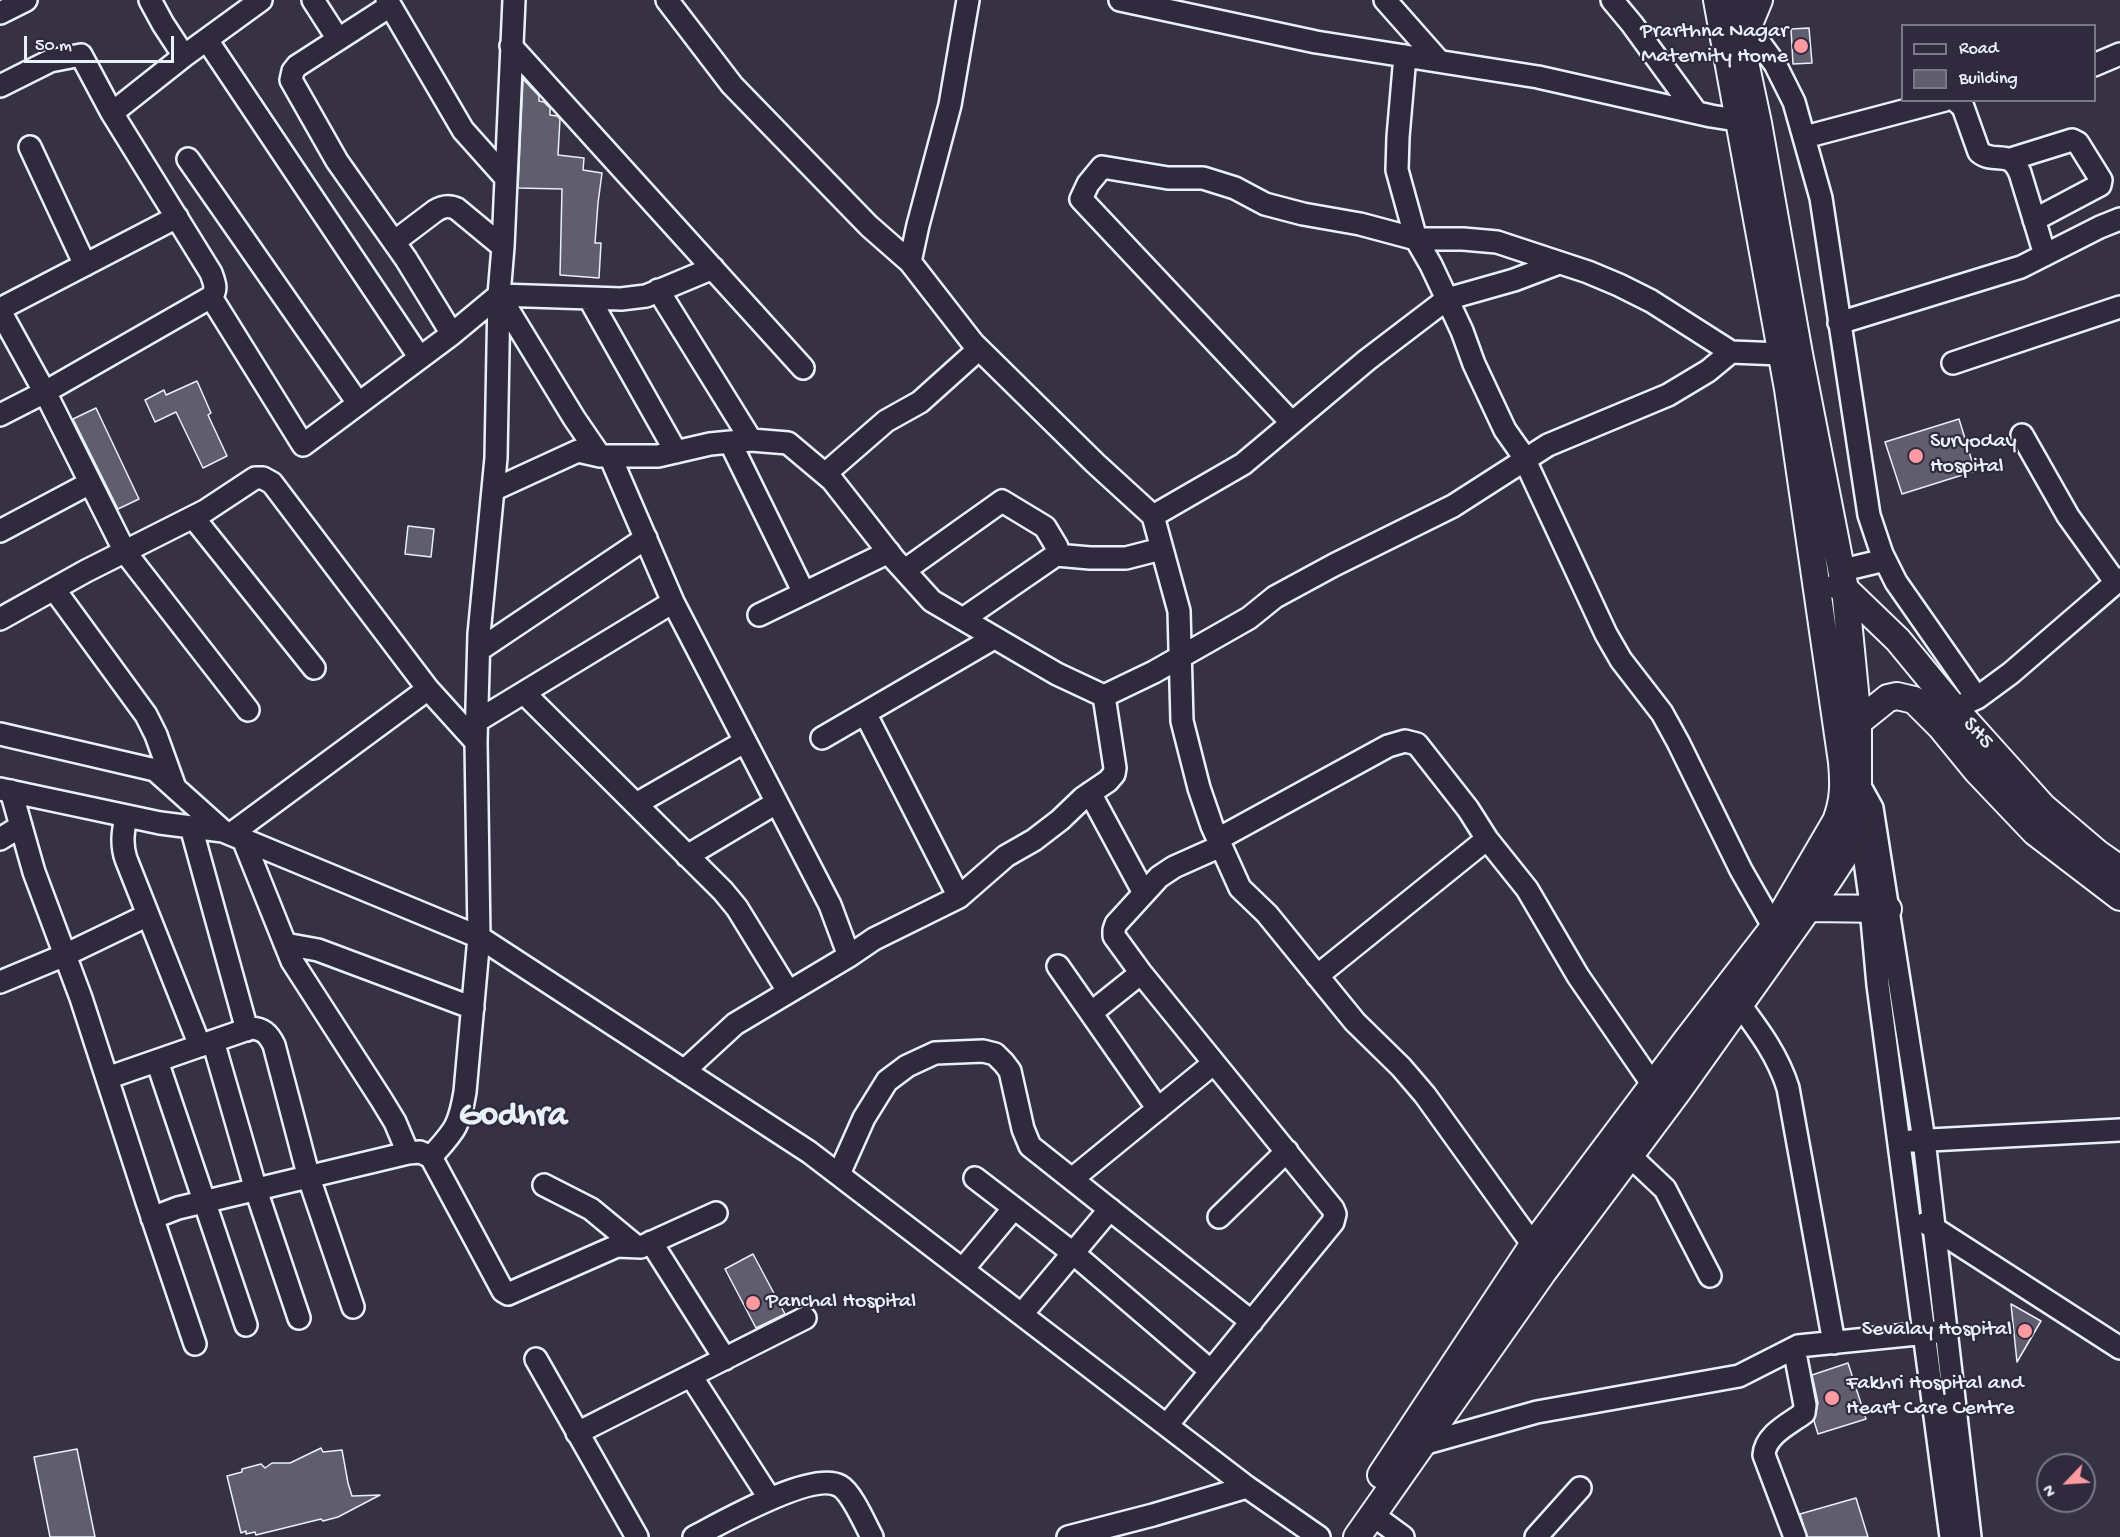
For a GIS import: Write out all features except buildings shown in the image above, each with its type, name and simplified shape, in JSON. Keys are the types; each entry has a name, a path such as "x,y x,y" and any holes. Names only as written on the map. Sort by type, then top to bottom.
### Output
{"main road":[{"path":"1739,43 1759,0"},
{"path":"1338,1537 1533,1245 1653,1085 1779,936 1809,908 1848,850 1853,798 1846,740 1816,578 1781,354 1739,43 1726,3"},
{"path":"1357,1537 1543,1272 1740,1005 1779,936 1836,821 1853,798 1846,740 1844,579 1799,354 1748,122"},
{"name":"SH5","path":"1816,578 1844,579 1898,640 1965,703 2043,807 2097,853 2120,869"},
{"name":"SH5","path":"1846,740 1888,698 1897,696 1914,699 1941,727 1977,771 2035,832 2120,897"},
{"path":"1809,908 1879,909"}],"street":[{"path":"0,13 26,0"},
{"path":"150,0 184,56"},
{"path":"112,113 184,56 261,0"},
{"path":"313,0 338,39"},
{"path":"431,1157 454,1131 461,1115 479,937 476,742 479,650 496,458 499,295 514,0"},
{"path":"667,0 732,85 869,226 910,262 979,349 1095,463 1153,516 1179,611 1182,721 1199,788 1219,842 1240,888 1267,914 1355,1022 1401,1067 1425,1095 1533,1245"},
{"path":"910,262 950,105 968,0"},
{"path":"1120,0 1316,42 1538,77 1748,122"},
{"path":"1385,0 1438,61"},
{"path":"1612,0 1696,112"},
{"path":"452,334 394,242 337,161 291,80 293,71 389,3 463,130 505,177"},
{"path":"207,40 420,358"},
{"path":"1739,43 1775,64 1794,102 1821,198 1869,515 1885,560 1896,582 1965,703 2035,654 2118,581 2068,516 2022,435"},
{"path":"511,46 803,368"},
{"path":"2096,64 2120,54"},
{"path":"0,86 50,61 81,55 112,113 211,273 215,286 215,292 211,297 45,392 0,415"},
{"path":"1405,56 1398,137 1398,170 1416,239 1447,299 1505,429 1526,462 1606,634 1621,660 1662,713 1741,870 1779,936"},
{"path":"1805,137 1937,102"},
{"path":"1957,102 1963,107 1979,152 1983,156 2011,159 2072,140 2078,142 2101,180 2100,185 2034,220"},
{"path":"30,147 85,265"},
{"path":"188,159 358,403"},
{"path":"2011,159 2016,162 2020,173 2045,255"},
{"path":"1292,423 1081,199 1088,184 1102,167 1168,178 1203,178 1235,188 1265,204 1303,214 1360,224 1416,239 1497,242 1588,272 1651,301 1731,352 1781,354"},
{"path":"394,242 442,207 450,206 457,209 503,247"},
{"path":"177,218 0,310 45,392 125,552 248,710"},
{"path":"1839,323 2021,267 2100,226 2120,219"},
{"path":"1153,516 1243,464 1367,360 1447,299 1514,280 1559,263"},
{"path":"211,297 303,445 452,334 499,295 621,300 646,296 713,268"},
{"path":"658,290 751,440"},
{"path":"499,295 574,418 605,456 646,538 673,602 830,905 849,956"},
{"path":"589,298 676,452"},
{"path":"1953,363 2120,307"},
{"path":"825,474 886,421 920,402 979,349"},
{"path":"1104,696 1154,672 1249,618 1275,597 1453,506 1548,446 1668,395 1708,371 1731,352"},
{"path":"493,490 579,451 605,456 658,456 730,442 751,440 788,443 832,480 889,552 932,601 1057,674 1104,696"},
{"path":"730,442 804,593"},
{"path":"0,619 193,517 255,478 263,478 272,483 428,689 476,742"},
{"path":"0,531 90,483"},
{"path":"904,570 1002,501 1045,527 1057,546 1056,555 963,619"},
{"path":"193,517 314,668"},
{"path":"479,650 646,538"},
{"path":"1056,555 1126,558 1161,549"},
{"path":"759,615 889,552"},
{"path":"1844,579 1885,560"},
{"path":"54,589 146,715 176,789"},
{"path":"477,721 673,602"},
{"path":"822,738 994,638"},
{"path":"232,835 428,689"},
{"path":"524,693 723,891 737,908 788,991"},
{"path":"684,1071 735,1024 874,939 959,897 1006,856 1034,840 1090,793 1108,781 1114,774 1115,768 1104,696"},
{"path":"865,713 959,897"},
{"path":"0,734 155,770 232,835 303,980 395,1122 408,1153"},
{"path":"1167,1425 1333,1222 1335,1214 1287,1151 1118,943 1114,930 1116,924 1159,877 1388,746 1405,741 1417,744 1527,889 1578,976 1653,1085"},
{"path":"636,804 744,742"},
{"path":"5,790 159,823 232,835 479,937 809,1152 1247,1486 1319,1537"},
{"path":"5,790 21,826 34,872 107,1078 195,1344"},
{"path":"1090,793 1144,893"},
{"path":"1853,798 1872,808 1879,909 1878,985 1951,1537"},
{"path":"1853,798 1879,909 1924,1140 1970,1537"},
{"path":"687,856 776,803"},
{"path":"126,816 122,846 148,915 207,1044 299,1318"},
{"path":"0,839 21,826"},
{"path":"190,827 247,1030"},
{"path":"1317,976 1487,839"},
{"path":"0,982 65,955 148,915"},
{"path":"285,944 318,950 473,1008"},
{"path":"1058,966 1158,1109"},
{"path":"1091,1013 1141,973"},
{"path":"1740,1005 1772,1050 1781,1066 1788,1088 1834,1342"},
{"path":"107,1078 247,1030 261,1029 269,1035 274,1045 309,1178 353,1307"},
{"path":"839,1174 864,1118 887,1081 907,1066 935,1053 983,1051 994,1054 1010,1071 1023,1130 1030,1146 1252,1322"},
{"path":"157,1061 246,1325"},
{"path":"1072,1179 1214,1063"},
{"path":"1898,1141 2120,1130"},
{"path":"1219,1217 1287,1151"},
{"path":"152,1218 178,1208 420,1152 431,1157 503,1292 508,1294 617,1246 644,1245 716,1213"},
{"path":"1629,1155 1665,1189 1710,1276"},
{"path":"975,1178 1073,1253 1211,1371"},
{"path":"544,1185 591,1209 644,1245 725,1359"},
{"path":"963,1269 1014,1208"},
{"path":"1022,1314 1110,1209"},
{"path":"1907,1211 2120,1348"},
{"path":"577,1433 805,1318"},
{"path":"1424,1444 1537,1412 1739,1376 1794,1348 1946,1331"},
{"path":"1794,1348 1805,1405 1804,1413 1770,1438 1764,1446 1764,1455 1795,1537"},
{"path":"536,1359 637,1537"},
{"path":"691,1376 770,1499"},
{"path":"694,1537 758,1503 801,1488 829,1483 839,1485 846,1490 873,1537"},
{"path":"1068,1537 1153,1515 1247,1486"},
{"path":"1536,1537 1580,1488"},
{"path":"1373,1515 1403,1537"}],"place":[{"name":"Prarthna Nagar Maternity Home","path":"1801,46"},
{"name":"Suryoday Hospital","path":"1916,456"},
{"name":"Panchal Hospital","path":"753,1303"},
{"name":"Sevalay Hospital","path":"2025,1331"},
{"name":"Fakhri Hospital and Heart Care Centre","path":"1832,1398"}],"district":[{"name":"Godhra","path":"513,1118"}]}
